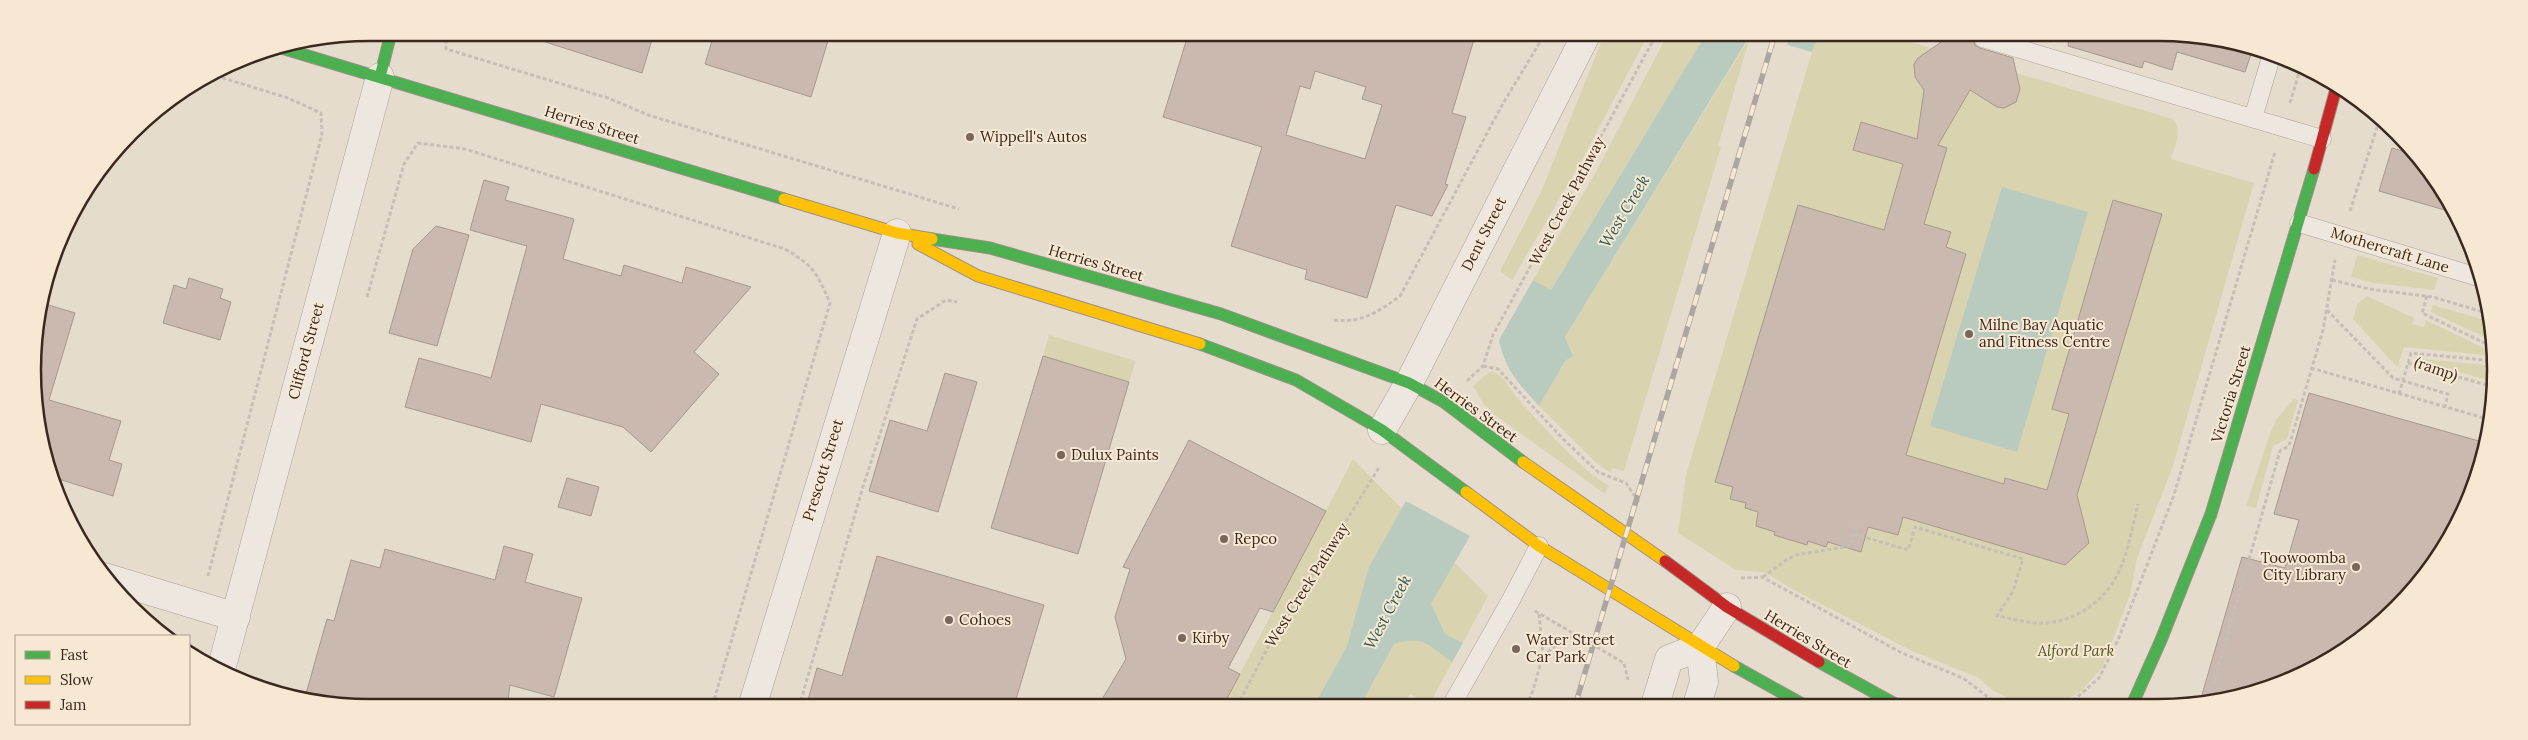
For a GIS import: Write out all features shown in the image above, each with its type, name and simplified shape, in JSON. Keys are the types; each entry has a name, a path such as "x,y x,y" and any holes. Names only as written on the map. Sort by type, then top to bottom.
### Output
{"main road":[{"name":"Clifford Street","path":"380,77 389,41"},
{"name":"Herries Street","path":"291,51 897,233 990,248 1220,314 1409,382 1444,402 1512,454 1626,532 1727,607 1787,645 1886,699"},
{"name":"Victoria Street","path":"2135,699 2206,529 2299,223 2335,93"},
{"name":"Herries Street","path":"897,233 978,276 1194,342 1296,380 1382,430 1539,546 1700,648 1793,699"}],"street":[{"name":"Dent Street","path":"1382,430 1409,382 1583,41"},
{"name":"Clifford Street","path":"223,664 380,77"},
{"name":"Prescott Street","path":"754,699 812,505 897,233"},
{"path":"118,581 236,617"},
{"path":"1657,699 1670,659 1700,648 1727,607"},
{"path":"1699,699 1704,682 1700,648"}],"lane":[{"path":"1993,41 2322,138"},
{"path":"2253,118 2270,61"},
{"name":"Mothercraft Lane","path":"2299,223 2473,275"},
{"path":"1455,699 1539,546"}],"path":[{"path":"446,41 446,49 608,98 648,116 966,211"},
{"path":"1324,320 1351,322 1378,312 1400,296 1502,107 1541,41"},
{"name":"West Creek Pathway","path":"1641,504 1626,483 1598,472 1498,369 1483,366 1493,335 1653,41"},
{"path":"2075,699 2099,678 2118,640 2174,495 2299,73"},
{"path":"200,606 322,134 321,113 288,98 221,77"},
{"path":"2211,694 2280,451 2289,446 2327,309 2337,251 2344,236 2348,216 2378,126"},
{"path":"367,297 404,164 418,143 465,149 785,249 808,262 818,276 830,303 714,699"},
{"path":"2332,280 2369,289 2427,296 2481,311"},
{"path":"2427,296 2422,313 2486,343"},
{"path":"801,699 862,490 917,319 946,300"},
{"path":"2327,309 2393,378 2448,394 2445,407"},
{"name":"(ramp)","path":"2486,385 2408,363 2411,353 2487,360"},
{"path":"2400,394 2408,363"},
{"path":"2311,368 2483,418"},
{"name":"West Creek Pathway","path":"1241,699 1268,647 1380,466"},
{"path":"1854,534 1908,550 1915,527 2023,559 2013,592 1997,616 2036,623 2054,622 2072,617 2090,607 2106,593 2121,567 2138,504"},
{"path":"1762,577 1796,555 1850,546 1857,524"},
{"path":"1738,578 1762,577 1902,653 1963,678 1990,699"},
{"path":"1528,699 1543,656 1539,614"},
{"path":"1543,656 1555,644 1575,635"}],"green space":[{"path":"1601,41 1645,41 1581,162 1512,280 1500,271 1541,192"},
{"path":"1664,41 1702,41 1551,290 1533,280 1597,170"},
{"path":"1749,41 1718,146 1721,147 1624,471 1612,468 1611,473 1596,463 1539,406 1565,361 1573,356 1565,337"},
{"name":"Milne Bay Aquatic and Fitness Centre","path":"1819,41 1907,41 2173,119 2178,133 2171,159 2254,183 2173,466 2137,558 2130,595 2102,668 2081,691 2068,699 2009,699 1992,690 1979,678 1912,651 1794,590 1764,572 1736,570 1678,533 1686,475 1814,45"},
{"path":"2357,255 2438,278 2434,290 2374,283 2351,277"},
{"path":"2367,296 2414,318 2412,324 2424,327 2426,320 2486,349 2486,355 2404,347 2398,366 2396,366 2353,319 2357,305"},
{"path":"2433,305 2483,320 2485,337 2431,312"},
{"path":"1049,335 1136,361 1129,382 1043,356"},
{"path":"2422,359 2487,365 2487,380 2421,361"},
{"path":"1493,372 1504,380 1519,400 1574,458 1609,486 1605,494 1495,415 1483,403 1473,386 1488,373"},
{"path":"2294,399 2298,400 2287,439 2273,446 2256,508 2246,506 2271,431 2276,420"},
{"path":"1353,459 1488,596 1432,699 1419,699 1410,694 1407,699 1227,699"}],"water":[{"name":"West Creek","path":"1702,41 1747,41 1565,337 1573,356 1565,361 1539,406 1509,368 1499,340 1533,280 1551,290"},
{"path":"1775,41 1819,41 1814,45 1812,52"},
{"path":"2002,187 2088,212 2017,452 1930,426"},
{"name":"West Creek","path":"1406,501 1470,536 1431,604 1445,634 1463,643 1452,662 1431,646 1419,641 1404,641 1394,644 1364,699 1318,699 1347,646 1369,567"}],"pier":[{"path":"1774,41 1788,41 1787,45"}],"building":[{"path":"542,41 652,41 642,73"},
{"path":"712,41 828,41 811,97 705,64"},
{"path":"1186,41 1474,41 1452,113 1466,117 1445,184 1448,185 1432,216 1396,205 1367,298 1305,279 1307,270 1231,246 1262,147 1163,117","holes":["1315,71 1366,87 1362,99 1382,105 1365,159 1286,135 1300,86 1310,89"]},
{"path":"1943,41 1974,41 1975,45 1980,48 2013,58 2020,89 2016,102 2004,108 1997,107 1970,90 1938,145 1947,148 1924,224 1951,232 1946,247 1966,254 1906,455 2004,484 2005,478 2047,490 2069,414 2052,409 2113,200 2162,214 2077,495 2089,543 2065,565 1903,517 1898,535 1868,527 1861,552 1828,542 1826,547 1808,541 1807,545 1774,535 1775,532 1756,526 1758,512 1745,508 1746,503 1730,499 1733,487 1715,482 1798,205 1884,230 1903,164 1853,150 1861,122 1917,139 1924,90 1915,77 1914,64 1918,58"},
{"path":"2069,41 2180,42 2201,44 2251,55 2245,72 2177,52 2172,70 2144,61 2142,68 2068,46"},
{"path":"2392,148 2405,153 2431,187 2445,210 2379,191"},
{"path":"484,180 509,187 505,200 574,219 563,259 621,276 624,265 682,283 686,267 751,287 694,352 719,374 651,452 623,427 541,404 531,442 405,407 419,358 491,378 527,246 470,230"},
{"path":"436,226 469,235 437,346 389,333 413,249"},
{"path":"189,278 223,289 220,298 231,302 220,340 163,323 174,285 186,289"},
{"path":"48,305 75,313 49,400 121,421 109,460 122,464 113,496 60,480 59,476 52,455 42,392 42,348"},
{"name":"Dulux Paints","path":"1043,356 1129,382 1078,554 991,528"},
{"path":"945,373 977,382 938,512 869,491 890,420 927,431"},
{"name":"Toowoomba City Library","path":"2309,393 2479,441 2476,455 2462,496 2443,534 2419,570 2375,617 2322,655 2284,674 2243,688 2202,696 2242,557 2285,568 2299,520 2274,514"},
{"path":"1189,440 1326,511 1273,612 1260,608 1228,668 1240,674 1227,699 1102,699 1126,659 1115,617 1130,569 1123,567"},
{"path":"567,478 599,487 591,516 558,507"},
{"path":"504,546 533,554 525,582 582,598 554,697 510,685 508,699 370,699 327,696 306,692 327,619 334,621 351,560 380,568 385,549 495,580"},
{"name":"Cohoes","path":"877,556 1044,605 1016,699 808,699 817,668 842,676"}],"railway":[{"path":"1577,699 1773,41"}],"traffic: fast":[{"path":"380,77 389,41"},
{"path":"291,51 784,199"},
{"path":"2135,699 2161,640 2211,514 2314,169"},
{"path":"932,239 990,248 1221,314 1409,383 1444,402 1523,462"},
{"path":"1200,344 1296,380 1382,430 1466,492"},
{"path":"1819,662 1886,699"},
{"path":"1734,666 1793,699"}],"traffic: slow":[{"path":"784,199 897,233 932,239"},
{"path":"918,244 978,276 1200,344"},
{"path":"1523,462 1665,561"},
{"path":"1466,492 1539,546 1734,666"}],"traffic: jam":[{"path":"2314,169 2335,93"},
{"path":"1665,561 1727,607 1819,662"}],"place":[{"name":"Wippell's Autos","path":"970,137"},
{"name":"Milne Bay Aquatic and Fitness Centre","path":"1969,334"},
{"name":"Dulux Paints","path":"1061,455"},
{"name":"Repco","path":"1224,539"},
{"name":"Toowoomba City Library","path":"2356,567"},
{"name":"Cohoes","path":"949,620"},
{"name":"Kirby","path":"1182,638"},
{"name":"Water Street Car Park","path":"1516,649"}],"park label":[{"name":"Alford Park","path":"2076,651"}]}
